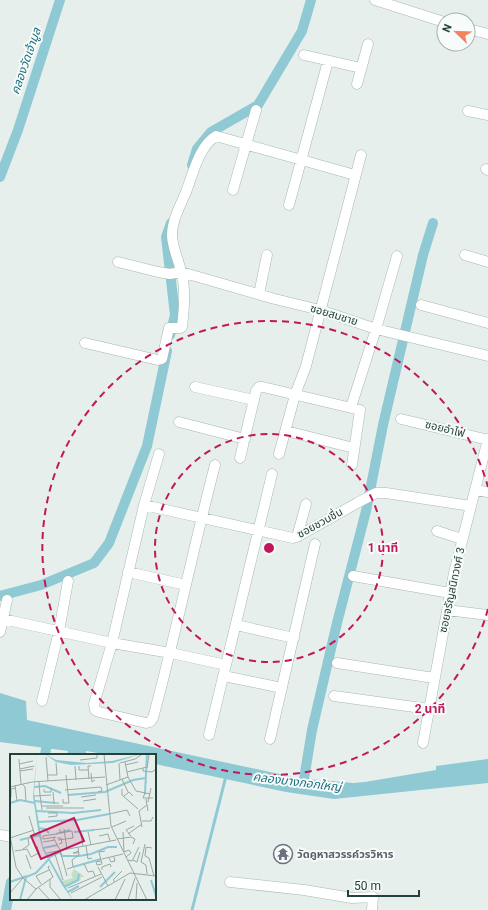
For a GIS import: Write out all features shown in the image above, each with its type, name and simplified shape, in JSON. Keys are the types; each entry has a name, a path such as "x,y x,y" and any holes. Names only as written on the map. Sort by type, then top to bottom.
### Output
{"street":[{"path":"376,0 436,19"},
{"path":"476,31 488,34"},
{"path":"357,84 368,44"},
{"path":"304,55 361,68"},
{"path":"289,205 328,61"},
{"path":"233,190 256,110"},
{"path":"468,111 488,115"},
{"path":"86,343 158,360 162,358 170,328 182,327 183,287 177,273 173,247 172,234 174,222 195,165 207,144 216,136 355,176"},
{"path":"279,454 295,395 306,366 361,155"},
{"path":"259,294 267,255"},
{"path":"351,407 397,256"},
{"path":"465,256 488,262"},
{"name":"ซอยสมชาย","path":"118,262 158,272 177,273 320,310 376,329 488,356"},
{"path":"421,305 488,323"},
{"path":"195,386 254,400"},
{"path":"240,458 256,391 259,387 263,387 360,410 352,465"},
{"name":"ซอยอำไฟ","path":"402,419 488,440"},
{"path":"179,422 245,439"},
{"path":"286,431 354,448"},
{"name":"ซอยจรัญสนิทวงศ์ 3","path":"423,742 450,593 462,539 488,440"},
{"path":"159,454 144,505 112,643 94,704 95,710 99,712 146,723 150,722 153,718 171,653 201,518 215,465"},
{"path":"209,735 272,474"},
{"path":"475,490 488,492"},
{"name":"ซอยชวนชื่น","path":"144,505 287,538 298,537 357,503 376,494 386,493 471,506"},
{"path":"298,537 306,504"},
{"path":"437,531 462,539"},
{"path":"270,739 315,544"},
{"path":"128,572 186,585"},
{"path":"354,576 450,593"},
{"path":"42,701 68,581"},
{"path":"0,632 7,600"},
{"path":"447,610 488,615"},
{"path":"3,619 112,643 171,653 282,688"},
{"path":"236,625 294,638"},
{"path":"337,663 434,678"},
{"path":"334,696 429,709"},
{"path":"0,835 10,838"},
{"path":"230,882 304,890 352,898 373,897 372,910"}],"water":[{"name":"คลองบางกอกใหญ่","path":"0,693 26,701 27,720 298,778 353,783 365,782 436,770 436,766 488,759 488,783 334,799 286,792 156,764 156,754 103,754 86,751 86,754 67,754 68,751 0,742"}],"waterway":[{"name":"คลองวัดเจ้ามูล","path":"0,177 18,130 60,0"},
{"path":"192,165 197,149 211,132 258,105 302,31 311,0"},
{"path":"170,335 175,315 166,237 171,223"},
{"name":"คลองบางกอกใหญ่","path":"303,785 312,730 337,623 366,511 383,425 423,255 433,223"},
{"path":"0,596 41,585 94,563 109,543 147,446 167,351"},
{"path":"45,754 48,737"},
{"path":"192,910 226,776"},
{"path":"6,910 10,888"}],"place":[{"name":"วัดคูหาสวรรค์วรวิหาร","path":"283,854"}]}
